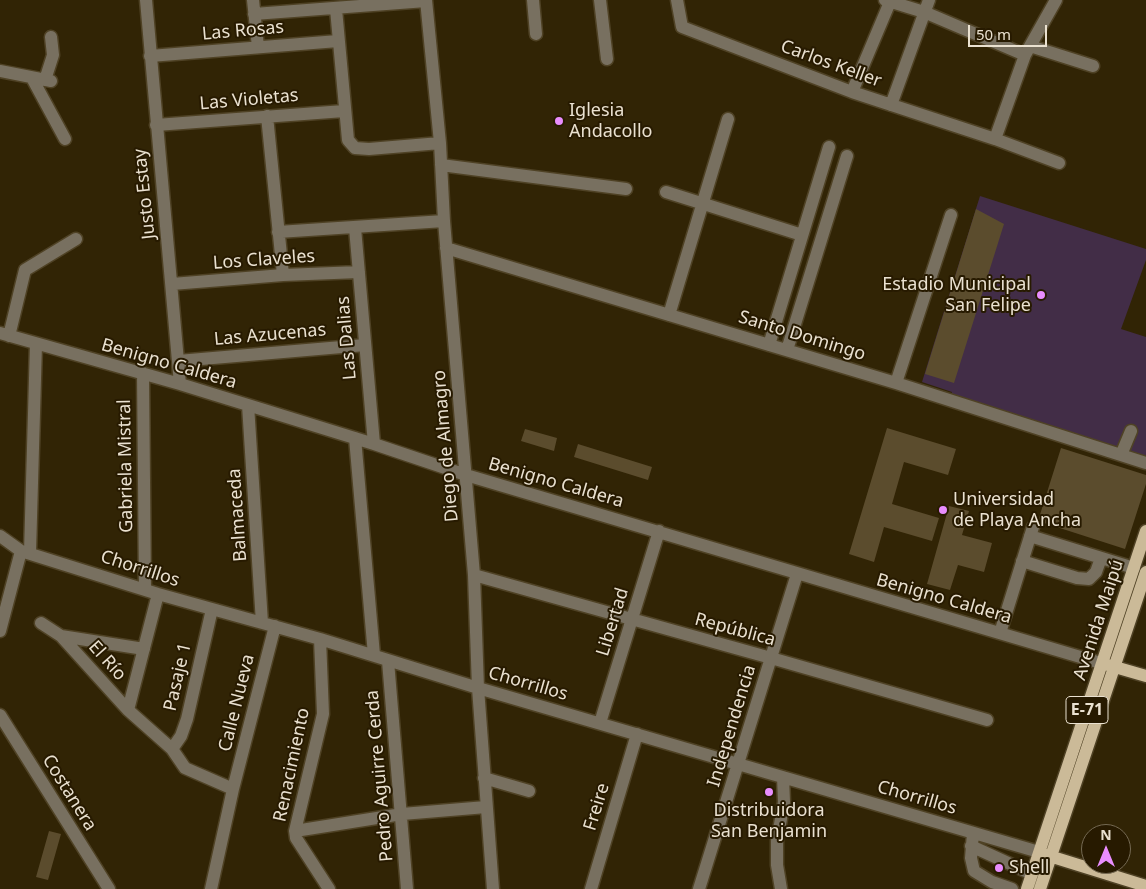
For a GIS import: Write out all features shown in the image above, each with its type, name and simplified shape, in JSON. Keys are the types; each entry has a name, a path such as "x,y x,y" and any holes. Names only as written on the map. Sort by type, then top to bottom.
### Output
{"main road":[{"name":"Avenida Maipú","path":"1026,889 1032,874 1044,854 1109,665 1140,570 1146,531"},
{"path":"1109,665 1146,676"},
{"name":"Avenida Maipú","path":"1040,889 1044,854"},
{"path":"1044,854 1146,886"}],"street":[{"name":"Justo Estay","path":"146,0 180,384"},
{"path":"253,0 258,47"},
{"path":"533,0 536,34"},
{"path":"600,0 607,59"},
{"name":"Carlos Keller","path":"677,0 682,27 852,92 996,139 1059,163"},
{"path":"891,104 929,0"},
{"path":"996,139 1028,50 1056,0"},
{"name":"Las Rosas","path":"254,14 426,1"},
{"name":"Diego de Almagro","path":"426,1 440,143 446,248 474,576 478,688 493,889"},
{"path":"852,92 888,1 924,12 1028,50 1093,66"},
{"path":"336,9 348,140 355,148 369,149 440,143"},
{"path":"0,71 48,81 53,55 51,37"},
{"name":"Las Rosas","path":"150,56 338,41"},
{"path":"32,78 66,139"},
{"name":"Las Violetas","path":"156,125 344,111"},
{"path":"267,116 283,275"},
{"path":"669,314 728,119"},
{"path":"769,345 829,147"},
{"path":"787,350 847,156"},
{"path":"441,165 626,189"},
{"path":"666,192 802,235"},
{"path":"896,383 951,215"},
{"name":"Los Claveles","path":"278,232 444,221"},
{"name":"Las Dalias","path":"356,228 374,444"},
{"path":"5,334 25,270 76,239"},
{"name":"Santo Domingo","path":"446,248 896,383 1146,463"},
{"name":"Los Claveles","path":"172,284 283,275 359,272"},
{"name":"Benigno Caldera","path":"5,334 180,384 374,444 466,475 1109,665"},
{"path":"0,631 26,551 36,344"},
{"name":"Las Azucenas","path":"178,361 365,345"},
{"name":"Gabriela Mistral","path":"142,373 146,589"},
{"name":"Balmaceda","path":"248,405 269,625"},
{"path":"1121,455 1131,431"},
{"path":"355,438 374,655"},
{"name":"Libertad","path":"600,723 658,531"},
{"path":"1000,633 1031,531 1101,558 1140,570"},
{"name":"Chorrillos","path":"0,536 26,551 158,594 320,638 478,688 1044,854"},
{"path":"1022,561 1077,578 1089,579 1096,572 1101,558"},
{"name":"Independencia","path":"699,889 797,574"},
{"name":"República","path":"474,576 987,720"},
{"path":"158,594 128,710 172,749 185,768 233,789"},
{"name":"Pasaje 1","path":"172,749 181,736 187,719 212,609"},
{"path":"41,623 61,636 144,649"},
{"name":"Calle Nueva","path":"211,889 269,625"},
{"name":"El Río","path":"61,636 128,710"},
{"name":"Renacimiento","path":"320,638 323,714 295,831 296,838 329,889"},
{"name":"Pedro Aguirre Cerda","path":"388,661 407,889"},
{"name":"Costanera","path":"0,715 109,889"},
{"name":"Freire","path":"591,889 637,734"},
{"path":"781,889 777,841 784,802 782,777"},
{"path":"484,778 529,791"},
{"path":"295,831 402,814 486,807"},
{"path":"973,833 971,846 974,871 992,882 1012,889"},
{"path":"971,846 1032,874"}],"shaded area":[{"name":"Estadio Municipal San Felipe","path":"980,196 1146,249 1146,260 1121,329 1146,337 1146,457 950,399 952,392 922,382"}],"building":[{"path":"976,209 1004,224 954,383 925,374"},
{"path":"887,428 956,449 948,475 904,462 892,504 939,518 932,541 884,527 874,562 849,554"},
{"path":"525,429 557,438 554,451 521,441"},
{"path":"578,444 652,467 648,480 574,457"},
{"path":"1061,448 1146,475 1146,484 1125,549 1038,521"},
{"path":"949,506 969,511 962,535 992,543 984,572 958,565 950,590 927,584"},
{"path":"49,831 61,834 48,880 36,877"}],"place":[{"name":"Iglesia Andacollo","path":"559,121"},
{"name":"Estadio Municipal San Felipe","path":"1041,295"},
{"name":"Universidad de Playa Ancha","path":"943,510"},
{"name":"Distribuidora San Benjamin","path":"769,792"},
{"name":"Shell","path":"999,868"}]}
